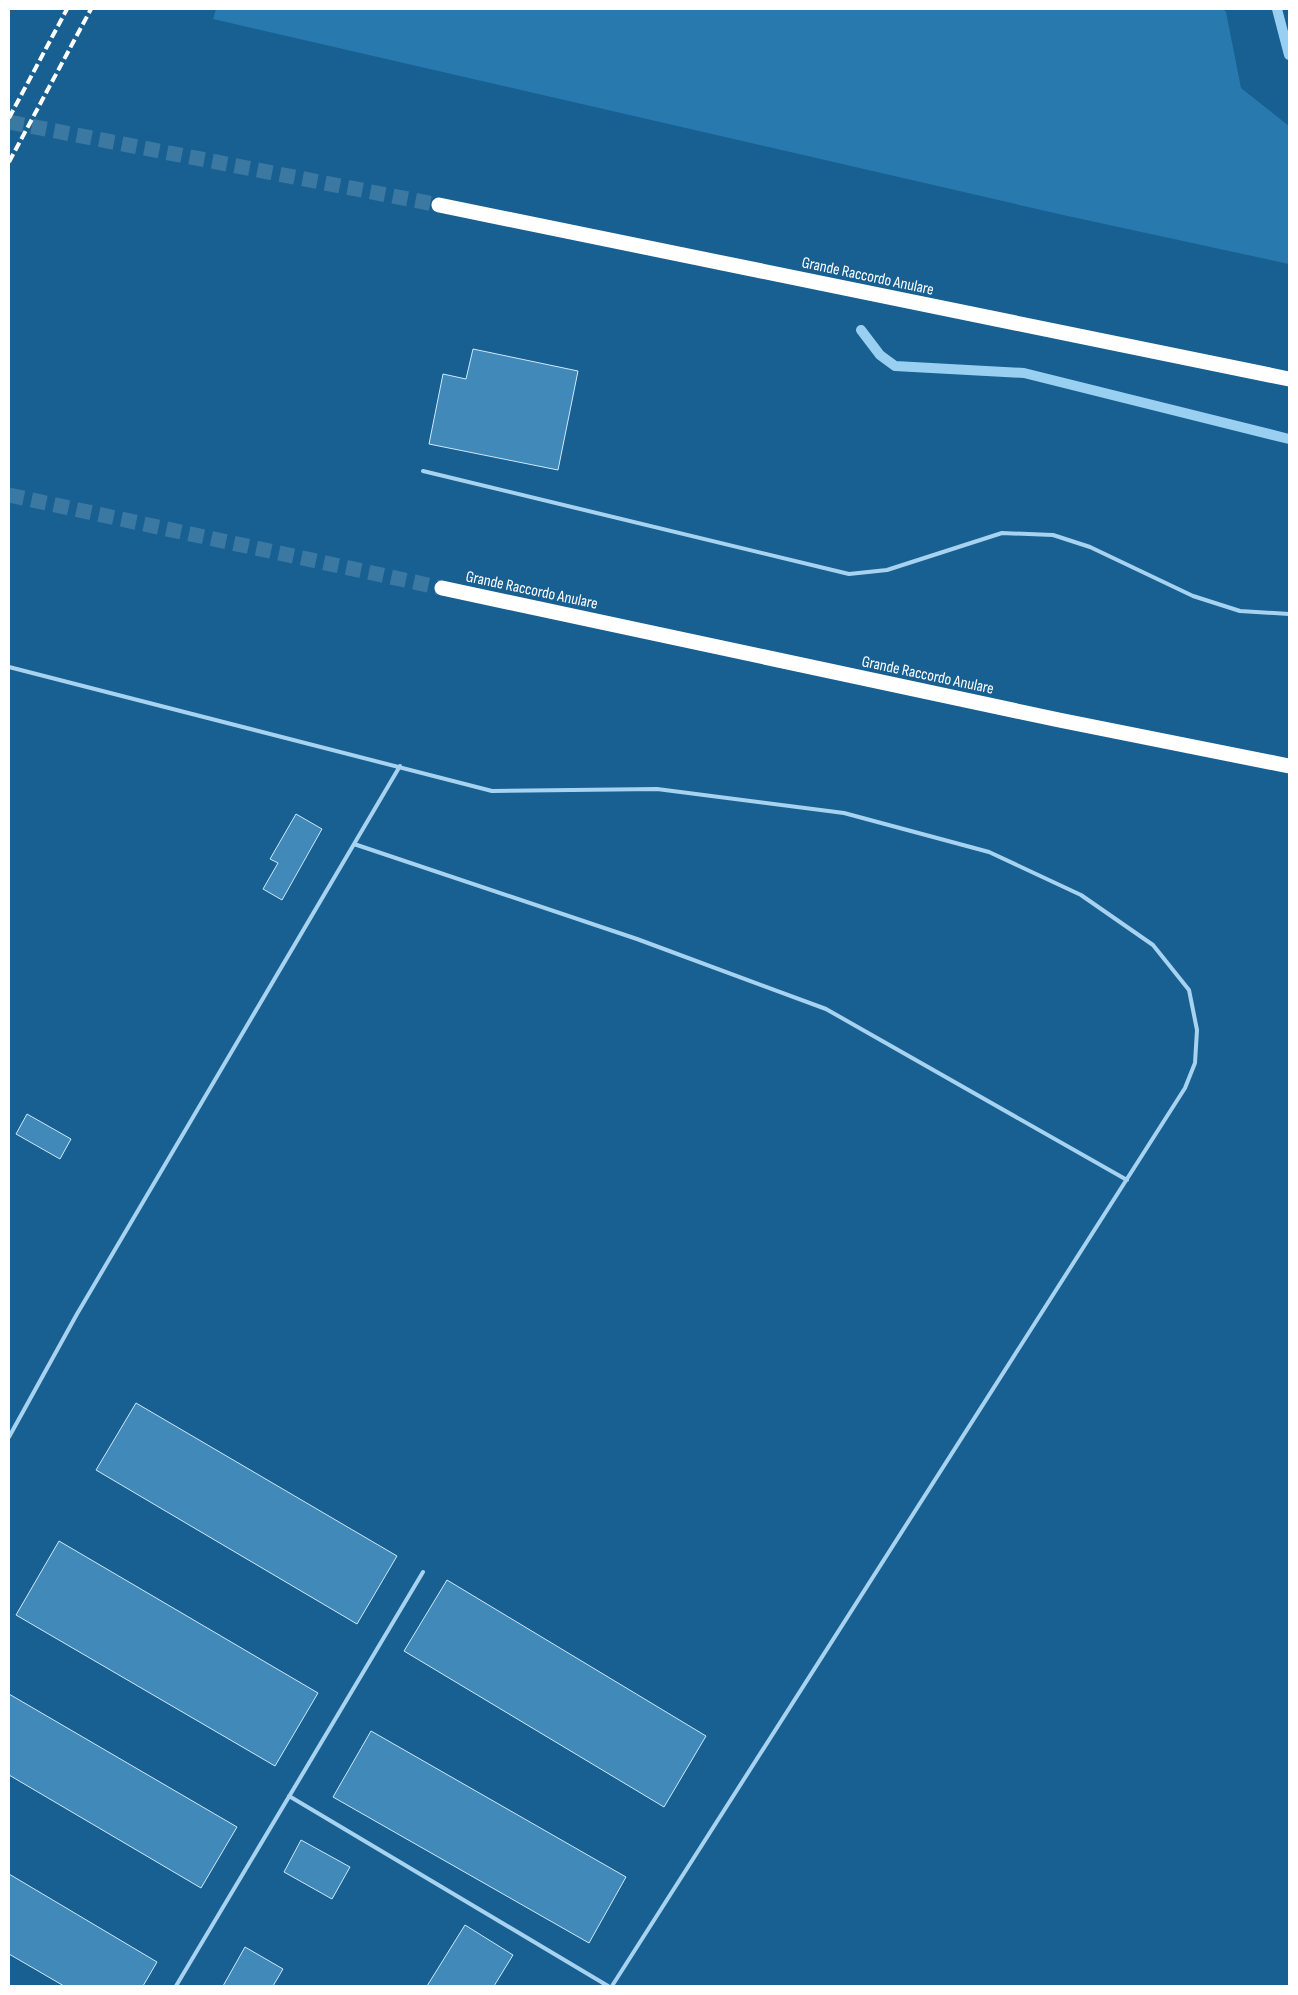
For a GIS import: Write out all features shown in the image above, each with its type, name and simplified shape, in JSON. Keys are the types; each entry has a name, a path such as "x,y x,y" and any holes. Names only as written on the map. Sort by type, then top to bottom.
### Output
{"highway":[{"name":"Grande Raccordo Anulare","path":"439,205 1289,379"},
{"name":"Grande Raccordo Anulare","path":"442,588 1049,718 1289,766"}],"lane":[{"path":"423,471 850,574 887,570 1002,533 1053,535 1090,547 1193,596 1240,611 1289,614"},
{"path":"9,667 492,791 656,789 844,813 989,852 1081,895 1154,945 1189,990 1197,1030 1195,1063 1185,1088 610,1986 289,1796"},
{"path":"9,1437 77,1314 400,766"},
{"path":"354,844 637,938 826,1009 1127,1180"},
{"path":"176,1986 424,1572"}],"shaded area":[{"path":"216,9 1223,9 1226,12 1241,88 1289,126 1289,264 1063,215 213,19"}],"building":[{"path":"473,349 578,371 558,470 429,444 443,374 466,379"},
{"path":"296,814 322,829 282,900 263,889 278,863 270,859"},
{"path":"27,1114 71,1139 60,1159 16,1134"},
{"path":"136,1403 397,1556 357,1624 96,1470"},
{"path":"59,1541 318,1693 275,1766 16,1615"},
{"path":"447,1580 706,1736 664,1807 404,1651"},
{"path":"9,1694 237,1827 201,1888 9,1775"},
{"path":"371,1731 626,1877 589,1943 333,1797"},
{"path":"301,1840 350,1867 332,1899 284,1872"},
{"path":"9,1874 157,1962 143,1986 64,1986 9,1954"},
{"path":"465,1925 513,1955 494,1986 427,1986"},
{"path":"245,1947 283,1969 273,1986 223,1986"}],"waterway":[{"path":"1277,9 1289,55"},
{"path":"861,330 880,355 895,366 1024,373 1289,439"}],"tunnel":[{"path":"9,122 439,205"},
{"path":"9,495 442,588"}],"railway":[{"path":"9,118 67,9"},
{"path":"9,162 91,9"}]}
